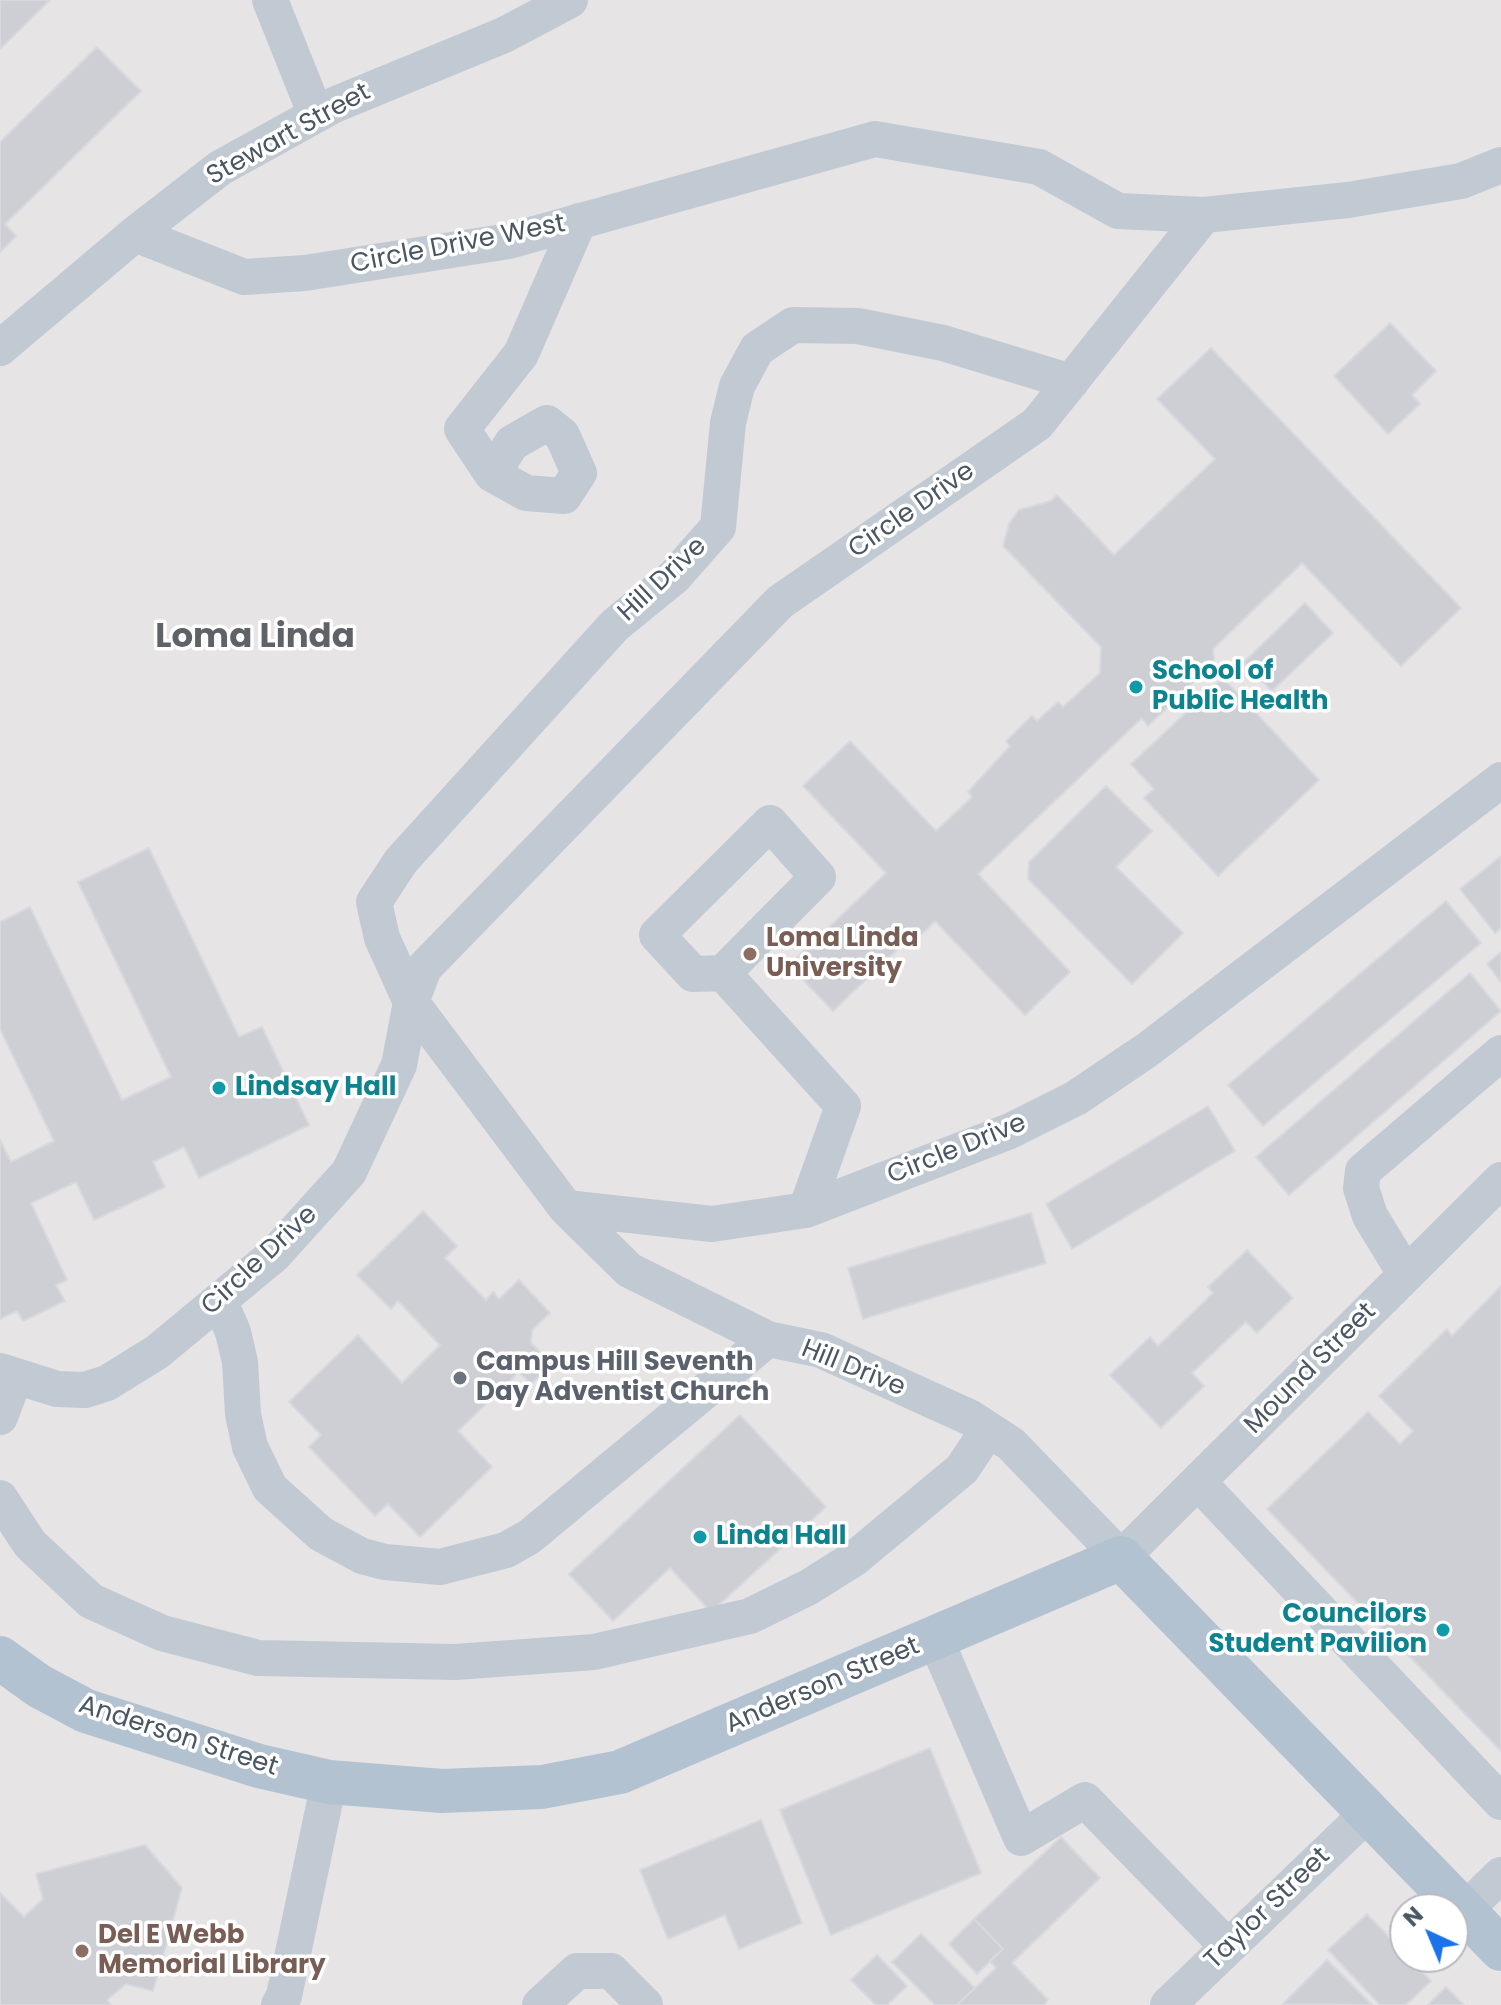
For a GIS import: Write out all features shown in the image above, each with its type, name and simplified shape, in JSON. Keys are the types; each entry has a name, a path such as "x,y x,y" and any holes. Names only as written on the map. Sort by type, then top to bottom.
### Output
{"main road":[{"name":"Anderson Street","path":"4,1672 86,1711 259,1766 329,1782 472,1791 542,1787 620,1772 1121,1558"},
{"path":"1121,1558 1446,1893"},
{"path":"1469,1916 1501,1949"}],"street":[{"path":"270,0 316,115"},
{"name":"Stewart Street","path":"0,348 135,234 220,168 316,115 504,35 570,0"},
{"name":"Circle Drive West","path":"135,234 244,277 305,273 509,241 875,139 1039,167 1118,211 1204,215"},
{"path":"1204,215 1348,200 1461,181 1501,165"},
{"name":"Circle Drive","path":"8,1374 57,1389 85,1390 107,1383 157,1352 274,1255 349,1172 399,1065 411,1002 424,968 780,602 1037,424 1204,215"},
{"path":"492,474 462,429 521,354 579,221"},
{"name":"Hill Drive","path":"411,1002 382,938 374,902 401,861 615,625 674,577 718,527 728,423 737,386 757,349 793,325 858,326 943,343 1071,382"},
{"name":"Circle Drive","path":"566,1208 712,1224 806,1210 1010,1131 1076,1098 1160,1041 1501,780"},
{"path":"723,973 843,1106 806,1210"},
{"path":"411,1002 566,1208"},
{"path":"1406,1275 1370,1216 1361,1188 1363,1171 1501,1053"},
{"name":"Mound Street","path":"1121,1558 1499,1187"},
{"name":"Hill Drive","path":"566,1208 629,1270 768,1339 821,1350 971,1418 1011,1444 1121,1558"},
{"path":"220,1302 233,1332 240,1362 243,1414 250,1447 270,1488 321,1534 362,1556 385,1562 440,1567 506,1550 529,1537 768,1339"},
{"path":"0,1417 8,1374"},
{"path":"0,1498 30,1544 91,1601 162,1633 258,1658 455,1662 594,1652 750,1616 809,1587 855,1558 962,1469 988,1430"},
{"path":"1198,1482 1501,1802"},
{"path":"935,1638 1021,1838 1085,1800 1228,1947"},
{"path":"279,2005 284,1996 329,1782"},
{"name":"Taylor Street","path":"1168,2005 1368,1813"},
{"path":"1469,1906 1501,1875"},
{"path":"540,2005 577,1971 611,1971 645,2005"}],"shaded area":[{"name":"Loma Linda University","path":"0,0 1501,0 1501,2005 0,2005"}],"building":[{"path":"0,0 50,0 0,49"},
{"path":"97,47 141,91 5,224 16,236 0,252 0,142"},
{"path":"1390,323 1436,371 1412,395 1420,404 1388,434 1334,376"},
{"name":"School of Public Health","path":"1211,348 1461,608 1401,666 1302,563 1213,649 1215,671 1208,668 1148,726 1142,718 978,874 1070,972 1025,1015 935,921 922,934 918,930 833,1011 789,965 886,873 803,786 850,741 936,831 972,797 968,792 1010,746 1006,741 1032,716 1037,721 1058,702 1063,707 1100,673 1101,647 1003,546 1009,524 1019,510 1051,501 1057,495 1114,555 1215,459 1157,399"},
{"path":"1305,603 1333,633 1272,691 1244,662"},
{"path":"1223,678 1319,780 1218,876 1144,798 1154,789 1131,764"},
{"path":"1106,786 1152,831 1116,867 1183,933 1132,984 1028,879 1029,862"},
{"name":"Lindsay Hall","path":"149,848 239,1037 262,1027 309,1125 199,1178 184,1147 153,1162 165,1187 94,1220 76,1182 31,1203 67,1280 56,1285 65,1301 23,1321 17,1311 0,1319 0,1140 11,1162 54,1141 0,1029 0,922 30,907 122,1100 171,1077 78,882"},
{"path":"1501,856 1501,928 1495,933 1460,889"},
{"path":"1446,901 1481,943 1263,1126 1228,1085"},
{"path":"1501,952 1501,982 1487,964"},
{"path":"1470,973 1501,1011 1289,1195 1256,1157"},
{"path":"1208,1106 1235,1151 1072,1249 1046,1204"},
{"name":"Campus Hill Seventh Day Adventist Church","path":"423,1211 457,1246 445,1258 486,1300 493,1292 499,1299 519,1280 550,1313 532,1330 531,1343 552,1364 531,1384 519,1372 458,1431 492,1467 420,1537 388,1504 375,1516 309,1447 321,1435 289,1402 358,1335 402,1383 440,1345 398,1301 391,1309 357,1275"},
{"path":"1031,1213 1046,1263 863,1319 848,1268"},
{"path":"1247,1250 1293,1298 1257,1333 1246,1322 1192,1373 1204,1386 1161,1428 1110,1375 1150,1337 1158,1346 1213,1293 1208,1287"},
{"name":"Councilors Student Pavilion","path":"1501,1286 1501,1751 1267,1509 1368,1412 1400,1444 1413,1431 1379,1396 1447,1329 1452,1336"},
{"name":"Linda Hall","path":"740,1415 826,1507 711,1612 670,1568 613,1621 569,1574"},
{"path":"930,1748 981,1873 831,1935 780,1810"},
{"path":"761,1820 802,1923 739,1949 725,1915 668,1939 640,1870"},
{"path":"1061,1837 1100,1878 1012,1963 1048,2000 1044,2005 957,2005 996,1968 990,1961 1003,1949 974,1919"},
{"name":"Del E Webb Memorial Library","path":"145,1845 182,1888 153,1991 126,1984 107,2000 111,2005 0,2005 0,1893 24,1917 43,1899 36,1874"},
{"path":"1367,1914 1389,1937 1389,1973 1423,1973 1431,1981 1406,2005 1380,2005 1328,1950"},
{"path":"974,1919 1003,1949 977,1974 949,1944"},
{"path":"921,1934 975,1988 957,2005 935,2005 892,1962"},
{"path":"877,1955 907,1986 887,2005 876,2005 851,1980"},
{"path":"1327,1960 1372,2005 1283,2004"},
{"path":"1446,1987 1464,2005 1428,2005"}],"place":[{"name":"School of Public Health","path":"1136,687"},
{"name":"Loma Linda University","path":"750,954"},
{"name":"Lindsay Hall","path":"219,1088"},
{"name":"Campus Hill Seventh Day Adventist Church","path":"460,1378"},
{"name":"Linda Hall","path":"700,1537"},
{"name":"Councilors Student Pavilion","path":"1443,1630"},
{"name":"Del E Webb Memorial Library","path":"82,1951"}],"district":[{"name":"Loma Linda","path":"255,638"}]}
